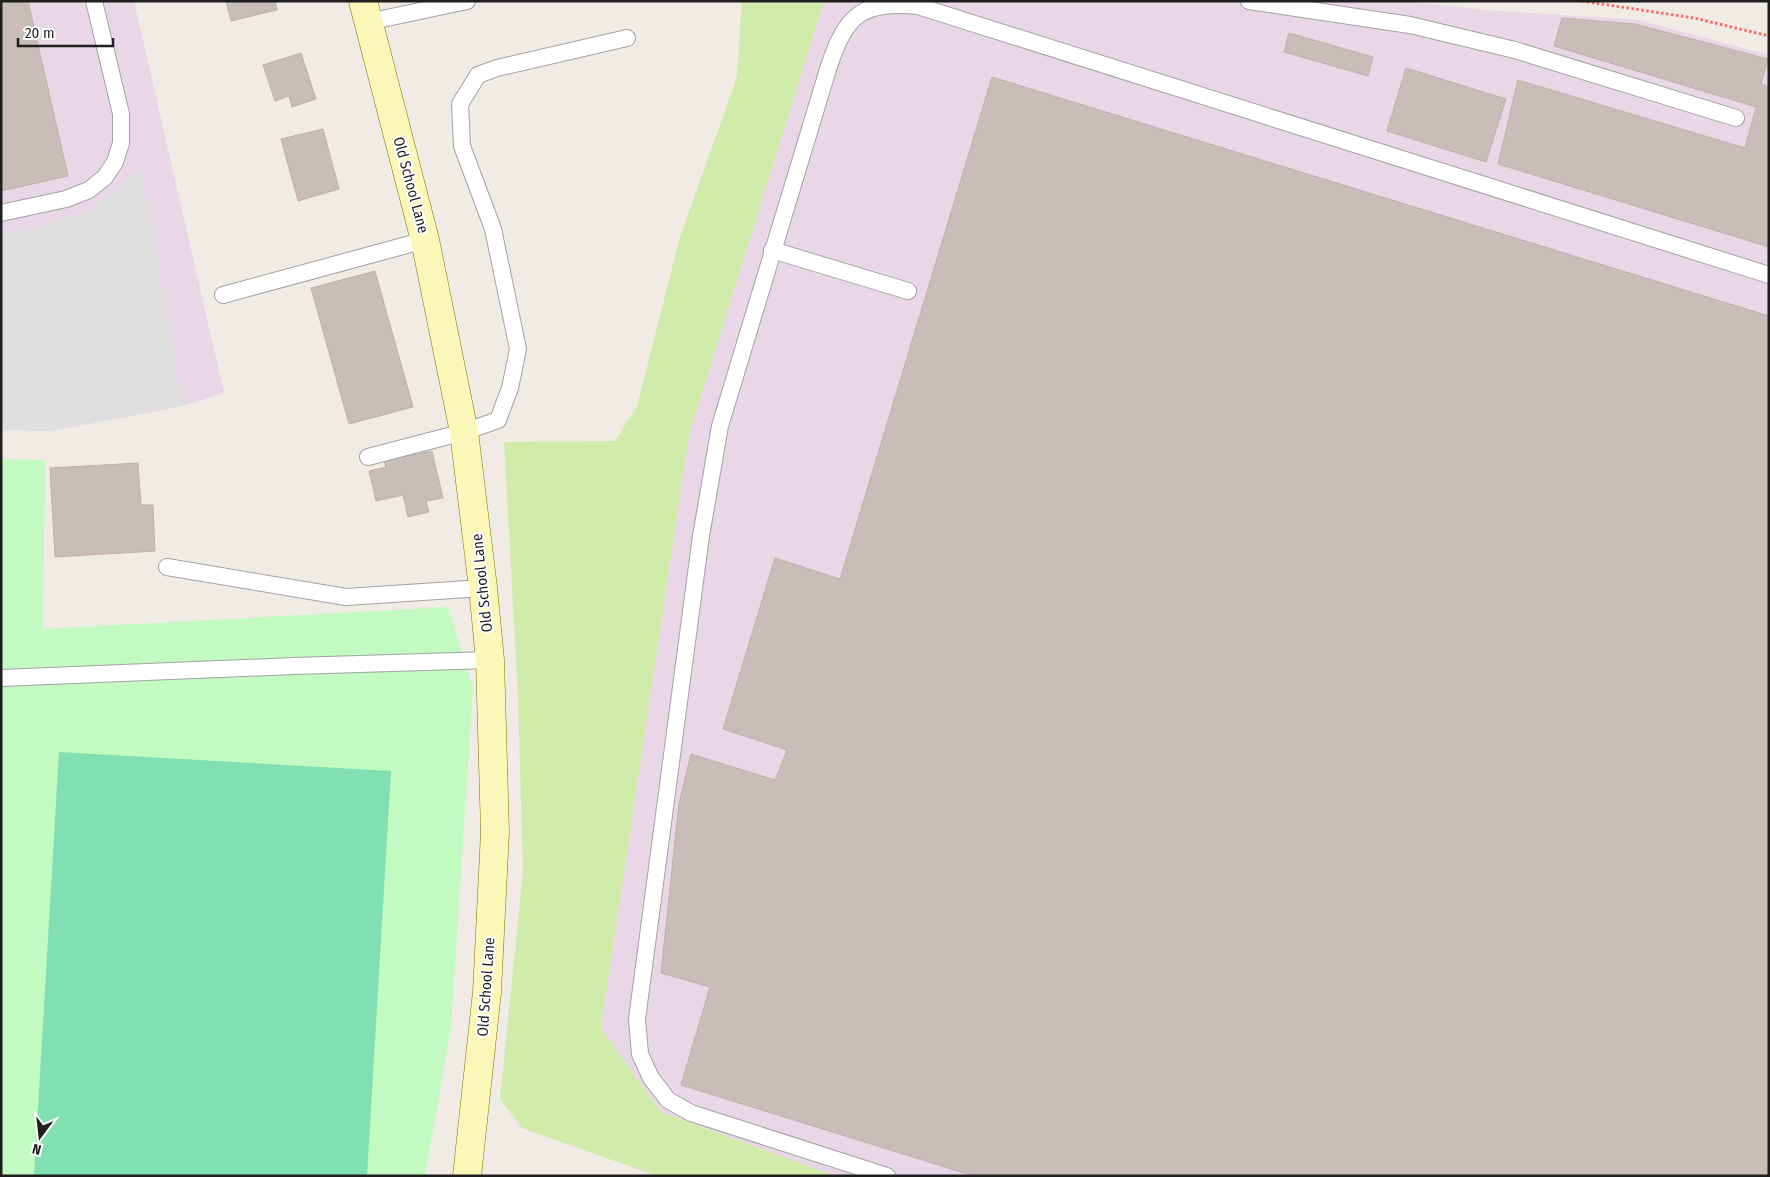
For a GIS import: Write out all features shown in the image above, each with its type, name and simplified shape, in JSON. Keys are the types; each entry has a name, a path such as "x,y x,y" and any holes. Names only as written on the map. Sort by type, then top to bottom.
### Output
{"street":[{"name":"Old School Lane","path":"366,11 425,240 464,432 490,660 494,832 491,917 487,992 467,1176"}],"lane":[{"path":"1,214 66,199 89,190 105,177 115,162 122,143 121,114 94,1"},
{"path":"366,11 467,1"},
{"path":"1249,1 1410,25 1515,50 1736,118"},
{"path":"887,1176 691,1113 668,1100 651,1078 640,1054 637,1019 702,527 720,426 772,250 837,42 849,21 870,3 896,2 918,6 1769,275"},
{"path":"368,457 464,432 498,420 510,388 518,349 493,229 462,146 460,104 478,75 497,68 627,38"},
{"path":"223,295 425,240"},
{"path":"772,250 908,291"},
{"path":"167,567 346,597 483,588"},
{"path":"1,678 490,660"}],"path":[{"path":"1582,1 1694,18 1769,36"}],"shaded area":[{"path":"1,1 134,1 224,393 183,406 51,431 1,430"},
{"path":"824,1 1404,1 1485,10 1638,20 1769,55 1769,1176 835,1176 661,1112 601,1028 689,435"},
{"path":"141,166 183,406 51,431 1,430 1,235 34,228 92,209"}],"green space":[{"path":"742,1 824,1 689,435 601,1028 661,1112 835,1176 657,1176 522,1128 500,1099 523,872 518,696 504,442 615,441 637,406 680,237 737,77"},
{"path":"1,459 45,460 43,629 448,607 473,688 451,1027 425,1176 1,1176"},
{"path":"59,752 391,771 367,1176 34,1176"}],"building":[{"path":"1,1 28,1 68,176 1,191"},
{"path":"226,1 275,1 277,10 231,21"},
{"path":"1562,18 1635,24 1768,59 1761,84 1769,87 1769,247 1498,164 1518,80 1745,148 1756,107 1554,46"},
{"path":"1289,33 1373,57 1368,76 1284,52"},
{"path":"301,53 316,99 292,107 289,96 275,101 263,65"},
{"path":"1406,68 1506,99 1486,162 1387,131"},
{"path":"992,77 1769,316 1769,1176 974,1176 681,1085 710,987 661,973 679,803 691,754 775,780 787,750 723,729 775,558 840,579"},
{"path":"323,129 339,189 298,201 281,139"},
{"path":"375,271 413,407 349,424 311,288"},
{"path":"432,451 443,498 426,501 429,512 408,517 403,495 376,501 369,471 386,467 384,461"},
{"path":"138,463 141,505 153,505 155,551 55,557 50,468"}]}
